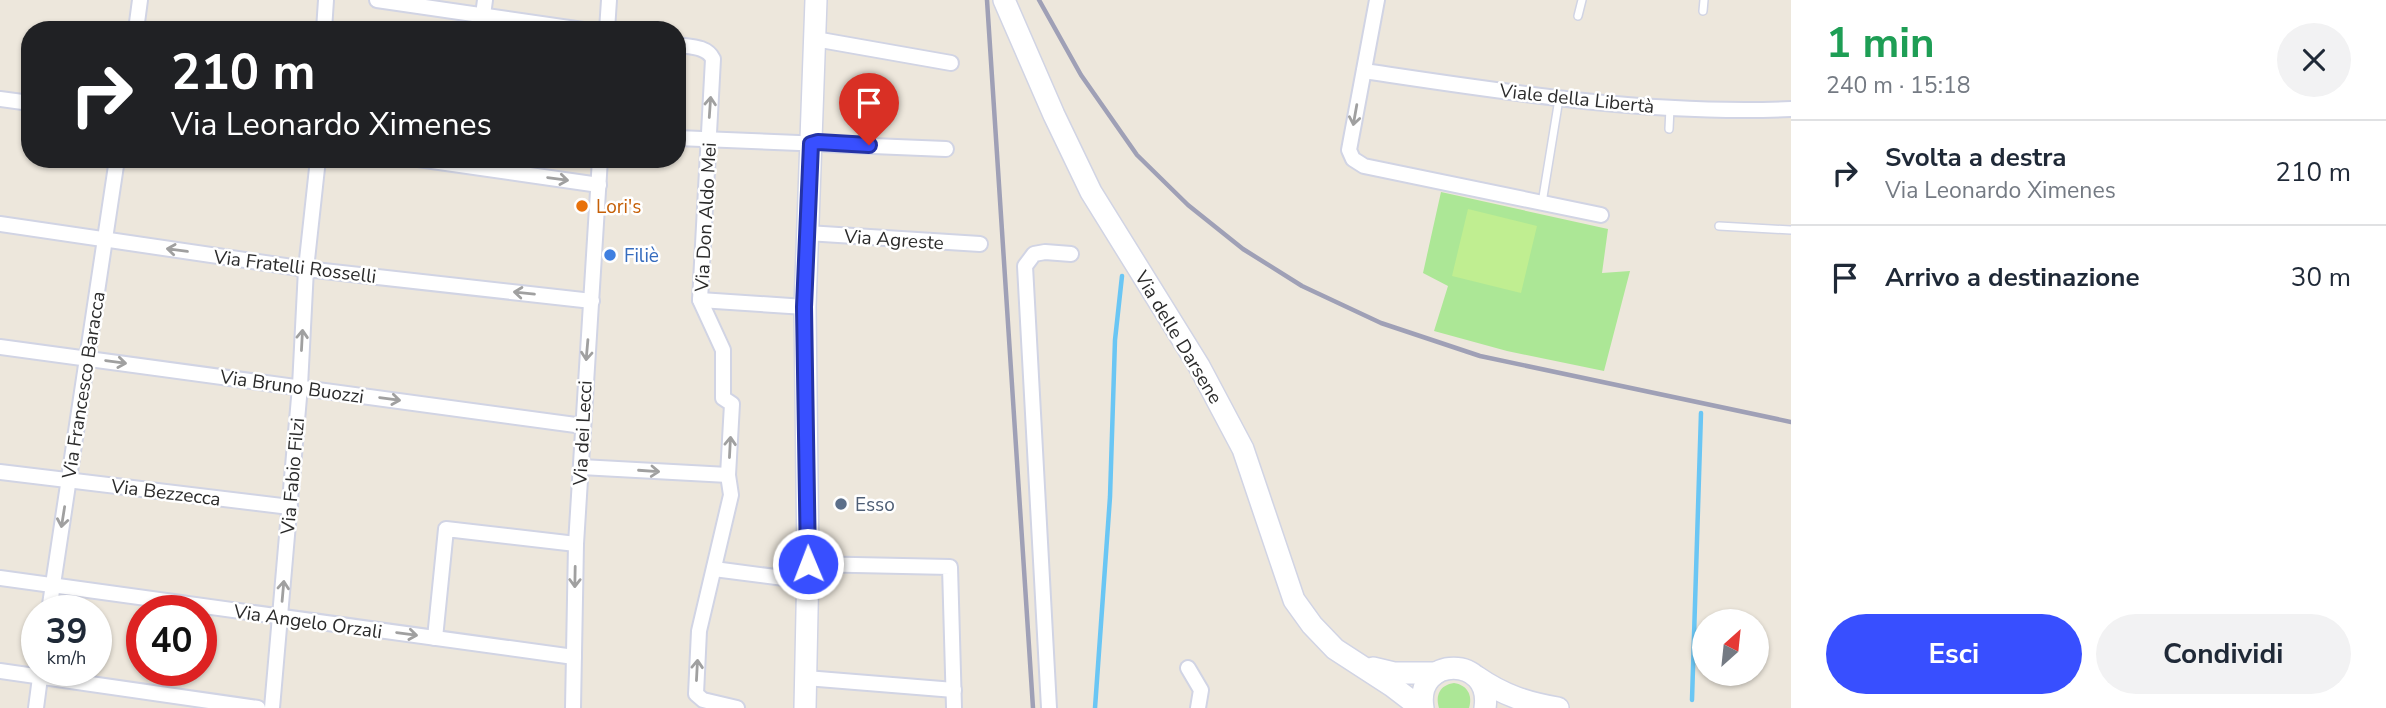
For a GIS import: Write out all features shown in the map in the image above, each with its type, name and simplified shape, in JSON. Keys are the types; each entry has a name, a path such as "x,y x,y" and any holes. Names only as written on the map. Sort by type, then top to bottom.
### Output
{"street":[{"path":"137,21 140,0"},
{"path":"325,21 326,0"},
{"path":"377,0 523,21"},
{"path":"608,21 609,0"},
{"path":"805,708 808,572 804,307 816,0"},
{"name":"Via delle Darsene","path":"1004,0 1079,169 1104,216 1218,399 1243,449 1294,600 1322,637 1335,649 1392,685 1422,708"},
{"path":"1377,0 1349,150 1353,159 1361,165 1601,215"},
{"path":"815,38 951,63"},
{"name":"Via Don Aldo Mei","path":"686,47 704,50 713,57 700,300 723,350 723,398 732,404 728,475 731,495 699,631 696,694 703,700 737,708"},
{"name":"Viale della Libertà","path":"1364,71 1559,99 1739,111 1791,109"},
{"path":"0,99 21,102"},
{"path":"686,139 946,149"},
{"name":"Via Francesco Baracca","path":"52,595 116,168"},
{"name":"Via Fabio Filzi","path":"272,708 316,168"},
{"path":"498,168 599,185"},
{"name":"Via dei Lecci","path":"573,708 576,544 600,168"},
{"name":"Via Fratelli Rosselli","path":"0,224 306,269 592,301"},
{"name":"Via Agreste","path":"807,233 980,244"},
{"path":"1049,708 1025,266 1034,254 1071,254"},
{"path":"700,300 804,307"},
{"name":"Via Bruno Buozzi","path":"0,346 583,426"},
{"path":"581,467 728,475"},
{"name":"Via Bezzecca","path":"0,472 290,508"},
{"path":"435,638 446,529 576,544"},
{"path":"714,569 808,572 950,568 954,708"},
{"name":"Via Angelo Orzali","path":"0,579 574,657"},
{"name":"Via delle Darsene","path":"1358,664 1394,673 1436,673 1457,668 1477,677"},
{"path":"1188,668 1200,690 1198,708"},
{"path":"0,671 21,672"},
{"path":"1422,708 1424,687 1436,673"},
{"path":"1477,677 1485,691 1485,708"},
{"path":"1477,677 1507,696 1558,708"},
{"path":"806,678 954,690"},
{"path":"112,684 258,708"},
{"path":"36,708 39,686"}],"lane":[{"path":"1578,16 1581,0"},
{"path":"1703,11 1704,0"},
{"path":"1542,202 1559,99"},
{"path":"1669,129 1670,108"},
{"path":"1719,226 1791,230"}],"green space":[{"path":"1441,192 1608,229 1602,273 1630,271 1604,371 1507,351 1434,331 1448,286 1423,273"},
{"path":"1468,209 1537,226 1521,293 1452,276"},
{"path":"1454,683 1468,691 1469,708 1439,708 1440,691"}],"waterway":[{"path":"1095,708 1110,497 1115,340 1122,276"},
{"path":"1692,700 1701,413"}],"railway":[{"path":"987,0 1033,708"},
{"path":"1039,0 1081,75 1137,155 1188,205 1243,249 1302,286 1381,323 1480,356 1791,422"}],"place":[{"name":"Lori's","path":"582,206"},
{"name":"Filiè","path":"610,255"},
{"name":"Esso","path":"841,504"}],"route":[{"path":"808,564 804,307 811,144 818,142 869,145"}]}
